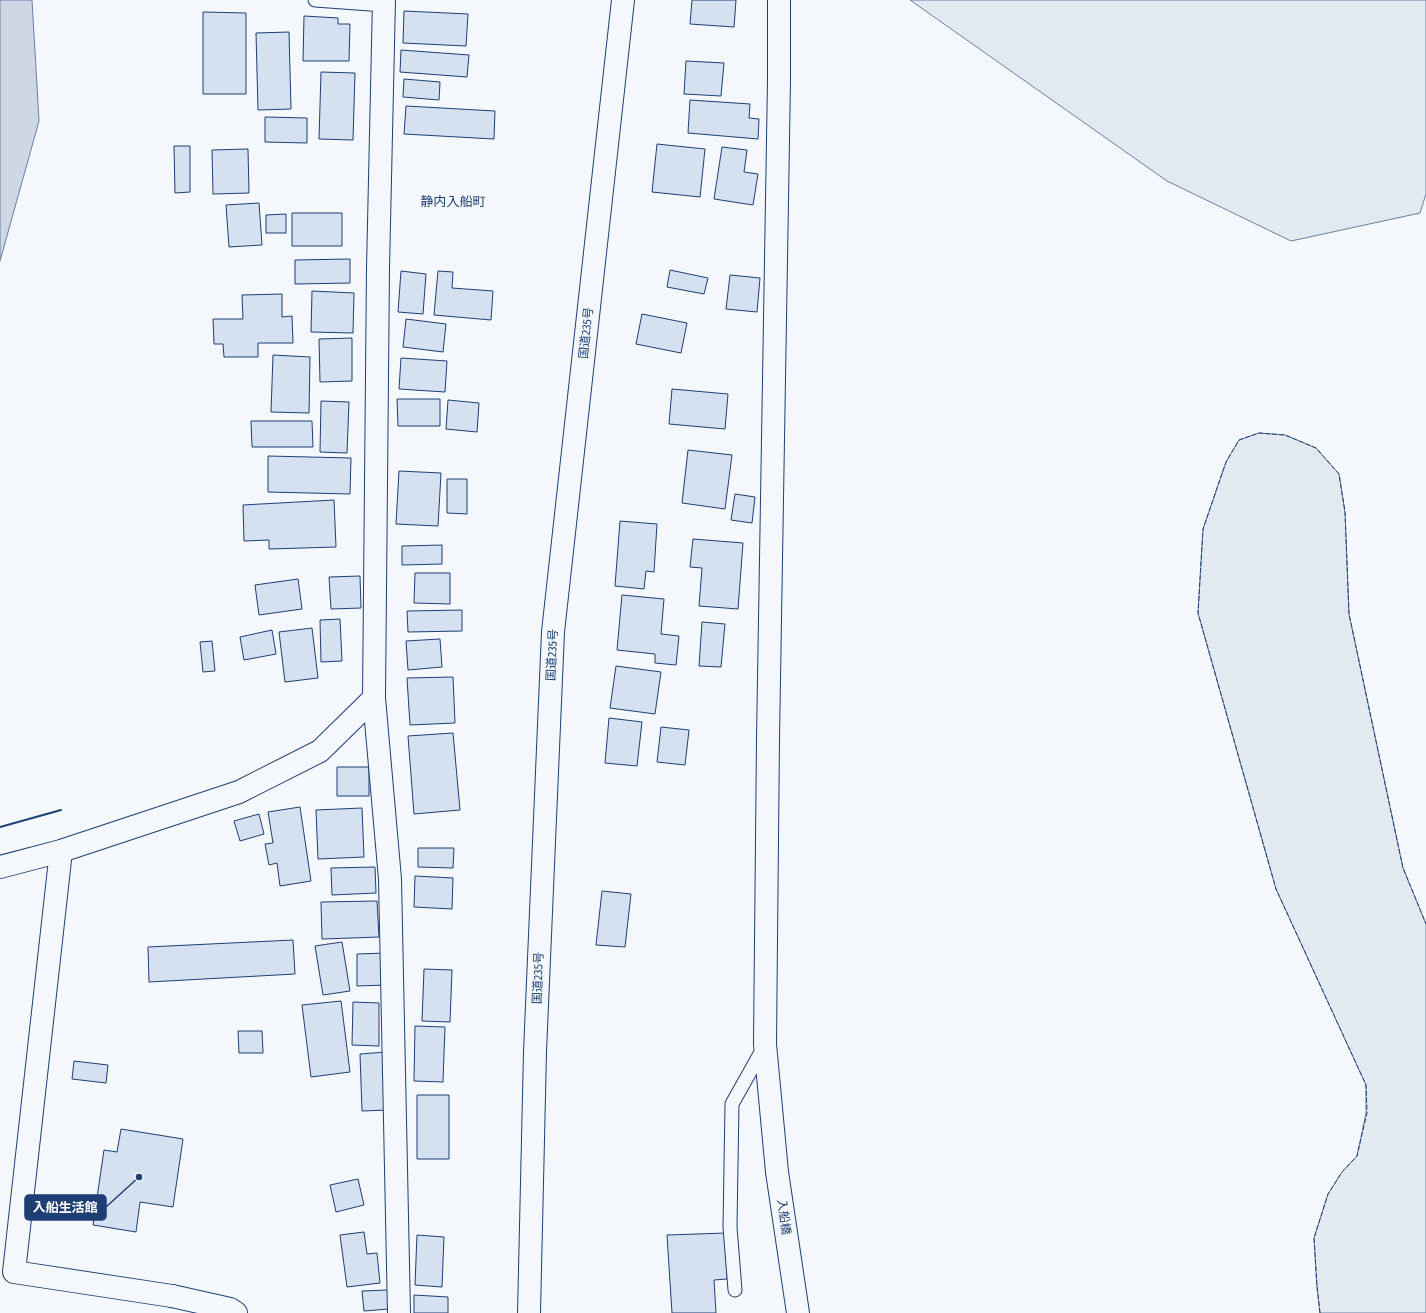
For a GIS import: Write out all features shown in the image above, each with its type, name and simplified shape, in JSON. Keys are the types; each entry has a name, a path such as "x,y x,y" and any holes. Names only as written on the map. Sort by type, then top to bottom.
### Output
{"main road":[{"name":"国道235号","path":"529,1313 535,1052 553,632 623,0"},
{"name":"入船橋","path":"779,0 779,104 768,739 765,1044 777,1172 798,1313"},
{"path":"384,2 378,268 374,698 390,879 399,1313"},
{"path":"0,866 61,851 239,792 320,751 374,698"},
{"path":"61,851 7,1272 172,1296 230,1309 236,1313"}],"lane":[{"path":"315,0 384,2"},
{"path":"736,1290 730,1227 732,1104 765,1044"}],"shaded area":[{"path":"0,0 32,0 39,121 0,261"},
{"path":"910,0 1426,0 1426,194 1420,213 1291,241 1167,181"},
{"path":"1259,433 1285,435 1316,448 1339,474 1345,512 1349,614 1403,868 1426,924 1426,1313 1320,1313 1314,1238 1328,1194 1342,1172 1357,1156 1366,1113 1366,1085 1276,889 1198,613 1203,529 1226,462 1239,440"}],"building":[{"path":"692,0 736,0 734,27 690,24"},
{"path":"404,11 468,14 466,46 403,43"},
{"path":"203,12 246,13 246,94 203,94"},
{"path":"304,16 338,18 338,24 350,24 349,61 303,61"},
{"path":"289,32 291,109 258,110 256,33"},
{"path":"401,50 469,55 467,77 400,72"},
{"path":"686,61 724,63 721,96 684,94"},
{"path":"321,72 355,73 353,140 319,139"},
{"path":"404,79 440,82 439,100 403,97"},
{"path":"690,100 750,104 749,118 759,119 758,139 688,133"},
{"path":"406,106 495,111 494,139 404,134"},
{"path":"265,117 307,118 307,143 265,142"},
{"path":"657,144 705,149 700,197 652,192"},
{"path":"174,146 190,146 190,192 175,193"},
{"path":"722,147 747,150 744,172 758,174 753,205 714,199"},
{"path":"248,149 249,193 213,194 212,150"},
{"path":"259,203 262,245 229,247 226,205"},
{"path":"292,213 342,213 342,246 292,246"},
{"path":"286,214 286,233 266,233 266,215"},
{"path":"350,259 350,283 295,284 295,260"},
{"path":"670,270 708,278 704,294 667,287"},
{"path":"401,271 426,274 423,314 398,312"},
{"path":"438,271 453,272 452,288 493,291 491,320 434,315"},
{"path":"730,275 760,278 757,312 726,309"},
{"path":"312,291 354,293 353,333 311,332"},
{"path":"282,294 282,317 292,316 293,343 258,343 258,357 224,357 223,344 214,344 213,319 243,319 242,295"},
{"path":"642,314 687,323 681,353 636,344"},
{"path":"406,319 446,324 443,352 403,347"},
{"path":"352,338 352,381 320,382 319,339"},
{"path":"273,355 310,357 309,413 271,412"},
{"path":"401,358 447,361 445,392 399,389"},
{"path":"672,389 728,394 725,429 669,424"},
{"path":"397,399 440,399 440,426 398,426"},
{"path":"448,400 479,403 477,432 446,429"},
{"path":"321,401 349,402 347,453 320,452"},
{"path":"251,421 312,421 313,447 252,447"},
{"path":"688,450 732,455 725,509 682,503"},
{"path":"268,456 351,458 350,494 268,492"},
{"path":"399,471 441,473 438,526 396,524"},
{"path":"447,479 467,479 467,514 447,513"},
{"path":"735,494 755,497 752,523 731,520"},
{"path":"334,500 336,547 269,549 269,540 244,541 243,505"},
{"path":"620,521 657,524 654,572 646,571 644,589 615,586"},
{"path":"693,539 743,543 738,609 699,606 702,568 690,567"},
{"path":"442,545 442,564 402,565 402,546"},
{"path":"415,573 450,573 450,604 414,603"},
{"path":"360,576 361,608 331,609 329,577"},
{"path":"298,579 302,609 259,615 255,585"},
{"path":"622,595 664,599 661,634 679,636 676,665 655,663 655,654 617,650"},
{"path":"462,610 462,631 408,632 407,611"},
{"path":"340,619 342,661 321,662 320,620"},
{"path":"702,622 725,624 721,667 699,666"},
{"path":"312,628 318,678 285,682 279,632"},
{"path":"272,630 276,654 244,660 240,637"},
{"path":"440,639 442,667 408,670 406,641"},
{"path":"212,641 215,671 203,672 200,642"},
{"path":"616,666 661,672 655,714 610,708"},
{"path":"453,677 455,723 410,725 407,678"},
{"path":"609,718 642,722 637,766 605,763"},
{"path":"661,727 689,730 685,765 657,762"},
{"path":"453,733 460,810 414,814 408,736"},
{"path":"337,767 369,767 369,796 337,796"},
{"path":"300,807 311,881 280,886 277,863 269,865 265,844 273,843 268,812"},
{"path":"362,808 364,857 318,859 316,810"},
{"path":"259,814 264,834 240,841 234,821"},
{"path":"418,848 454,848 453,868 418,867"},
{"path":"375,867 376,893 332,895 331,868"},
{"path":"415,876 453,878 452,909 414,907"},
{"path":"602,891 631,894 625,947 596,945"},
{"path":"377,901 379,937 322,939 321,902"},
{"path":"293,940 295,974 149,982 148,947"},
{"path":"342,942 350,991 323,995 315,946"},
{"path":"386,953 387,985 357,986 357,954"},
{"path":"424,969 452,970 450,1022 422,1021"},
{"path":"341,1001 350,1072 311,1077 302,1005"},
{"path":"353,1002 379,1003 379,1046 352,1045"},
{"path":"415,1026 445,1027 443,1082 414,1081"},
{"path":"238,1031 262,1031 263,1053 239,1053"},
{"path":"386,1052 388,1110 362,1111 360,1054"},
{"path":"74,1061 108,1065 106,1083 72,1079"},
{"path":"417,1095 449,1095 449,1159 417,1159"},
{"path":"121,1129 183,1139 173,1207 140,1202 136,1232 93,1225 104,1150 117,1152"},
{"path":"358,1179 364,1205 336,1212 330,1185"},
{"path":"364,1232 367,1254 377,1253 380,1283 347,1287 340,1235"},
{"path":"726,1233 727,1279 714,1280 716,1313 672,1313 667,1235"},
{"path":"417,1235 444,1237 442,1287 415,1285"},
{"path":"388,1290 389,1309 364,1311 362,1291"},
{"path":"414,1295 448,1297 448,1313 414,1313"}],"fence":[{"path":"1320,1313 1314,1238 1328,1194 1342,1172 1357,1156 1367,1113 1366,1085 1276,889 1198,613 1203,529 1226,462 1239,440 1259,433 1285,435 1316,448 1339,474 1345,512 1349,614 1403,868 1426,924"}],"wall":[{"path":"0,827 61,810"}],"place":[{"name":"入船生活館","path":"139,1177"}],"district":[{"name":"静内入船町","path":"453,201"}]}
